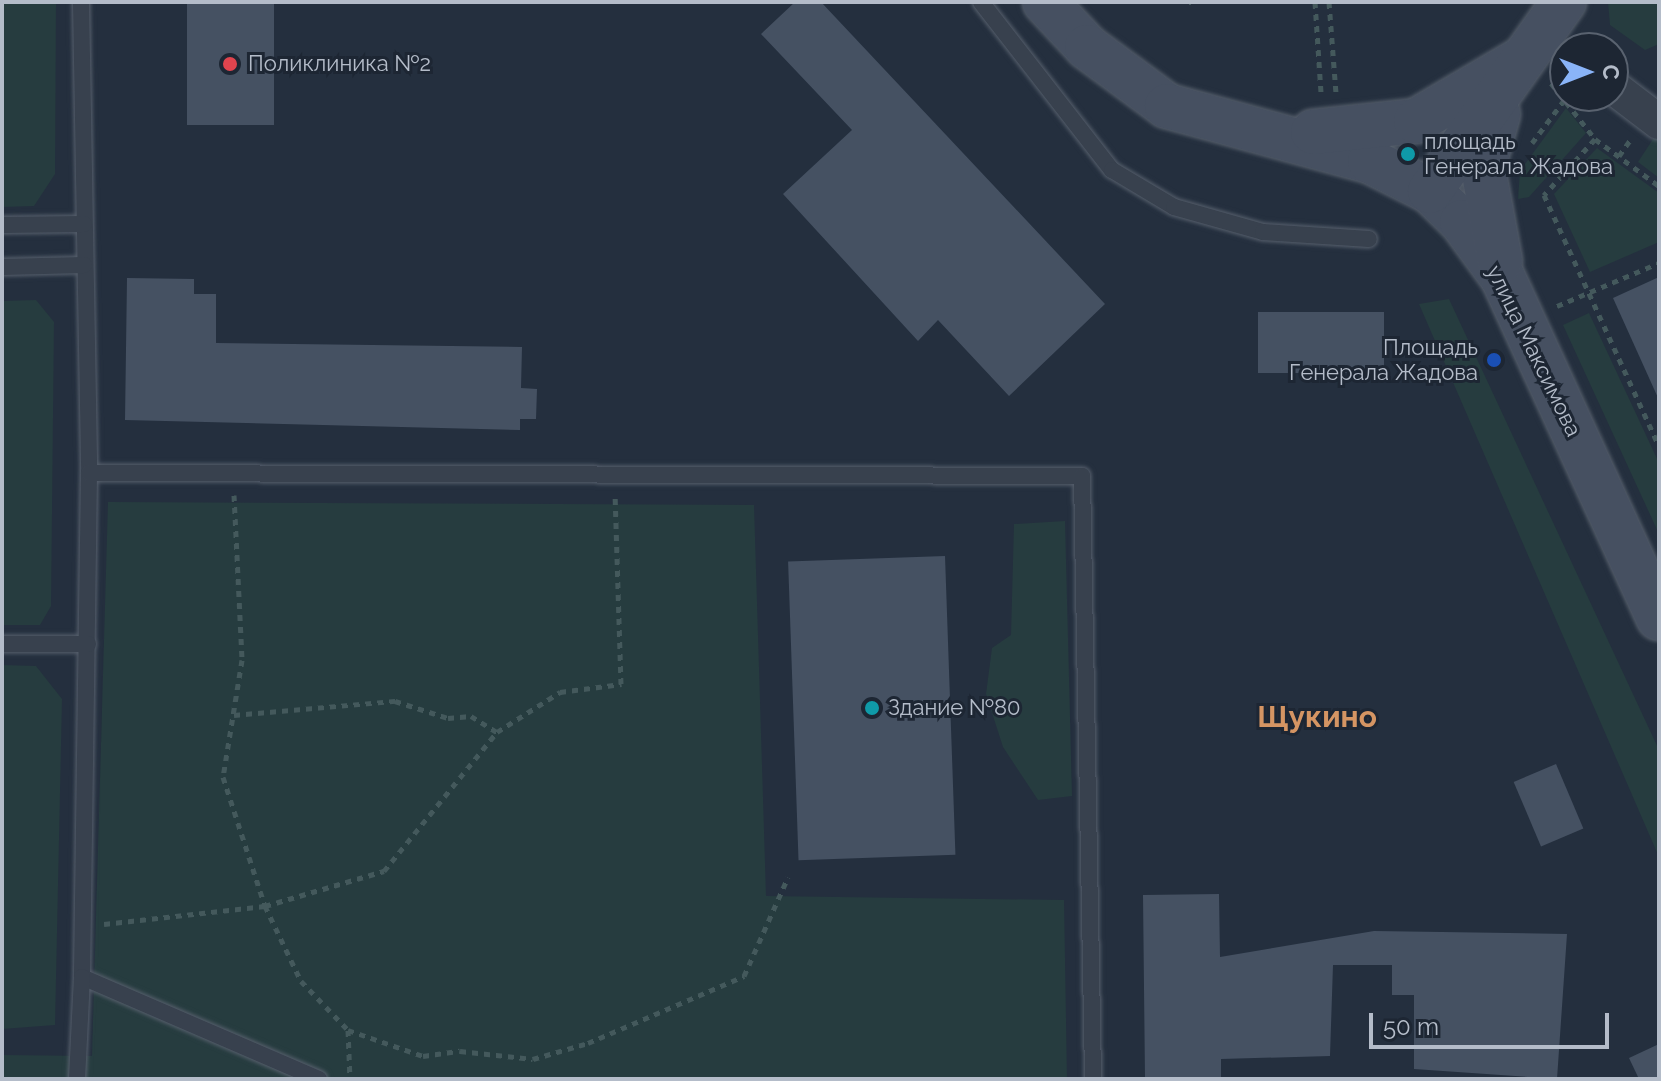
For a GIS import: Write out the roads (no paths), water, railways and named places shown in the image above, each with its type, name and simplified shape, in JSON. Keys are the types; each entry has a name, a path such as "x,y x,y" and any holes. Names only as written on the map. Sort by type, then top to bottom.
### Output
{"street":[{"name":"улица Максимова","path":"1045,2 1106,64 1167,106 1370,161 1430,191 1503,278 1659,618"},
{"path":"1275,133 1373,131 1416,121 1548,36"},
{"path":"1430,191 1548,36"},
{"path":"1503,278 1483,168 1548,36"},
{"path":"1629,99 1659,122"}],"lane":[{"path":"77,1079 82,977 89,473 81,2"},
{"path":"981,2 1125,177 1174,207 1263,232 1369,239"},
{"path":"2,225 84,224"},
{"path":"2,267 84,265"},
{"path":"89,473 1082,476 1093,1079"},
{"path":"2,644 88,644"},
{"path":"82,977 319,1079"}],"place":[{"name":"Поликлиника №2","path":"230,64"},
{"name":"площадь Генерала Жадова","path":"1408,154"},
{"name":"Площадь Генерала Жадова","path":"1494,360"},
{"name":"Здание №80","path":"872,708"}],"district":[{"name":"Щукино","path":"1317,717"}]}
